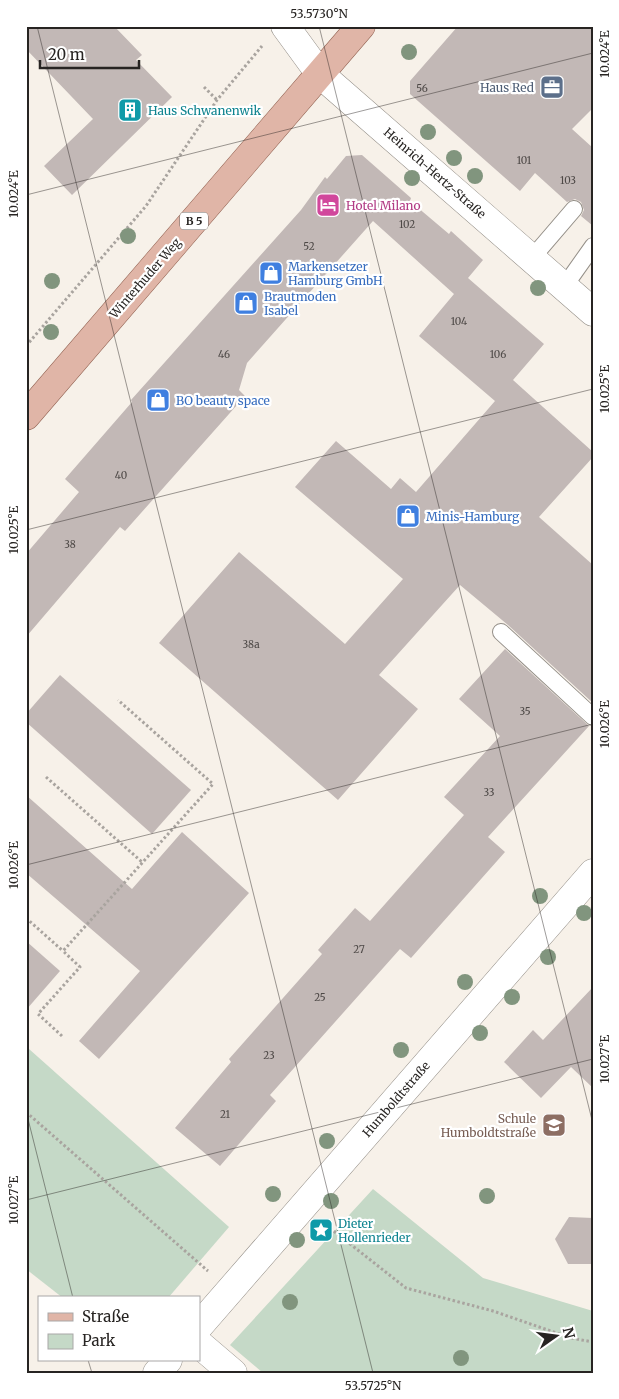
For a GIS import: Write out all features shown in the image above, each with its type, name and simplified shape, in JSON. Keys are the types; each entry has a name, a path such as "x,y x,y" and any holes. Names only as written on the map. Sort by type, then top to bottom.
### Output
{"main road":[{"name":"Winterhuder Weg","path":"26,416 361,26"}],"street":[{"name":"Heinrich-Hertz-Straße","path":"276,34 593,312"},
{"name":"Humboldtstraße","path":"200,1325 593,873"},
{"path":"200,1345 232,1373"},
{"path":"157,1373 166,1362"}],"lane":[{"path":"532,258 574,209"},
{"path":"564,287 593,246"},
{"path":"501,632 593,717"}],"path":[{"path":"26,346 146,206 217,100 276,34"},
{"path":"204,86 217,100"},
{"path":"63,951 213,784 118,700"},
{"path":"46,777 142,862"},
{"path":"26,918 80,967 38,1014 62,1036"},
{"path":"26,1112 229,1290"},
{"path":"302,1206 406,1288 493,1311 571,1338 593,1342"}],"green space":[{"path":"29,1049 229,1227 170,1296 60,1296 26,1269 26,1052"},
{"path":"373,1189 483,1278 593,1311 593,1373 263,1373 230,1345"}],"building":[{"name":"Haus Schwanenwik","path":"26,26 114,26 142,55 136,60 172,97 72,195 44,166 93,119 26,49"},
{"path":"458,26 593,26 593,108 572,129 593,148 593,226 581,216 584,210 581,202 575,199 567,202 535,173 520,191 410,94 410,81"},
{"path":"362,155 411,198 410,201 449,234 451,231 483,260 468,278 544,344 513,380 593,452 593,457 539,517 593,565 593,703 508,625 460,585 379,675 418,709 338,800 159,643 239,552 345,644 403,579 295,487 336,441 391,489 400,478 416,492 495,401 419,336 454,294 373,221 247,363 239,390 245,396 125,531 120,527 26,637 26,554 79,492 65,479 132,402 131,400 301,210 325,177 327,179 346,156"},
{"path":"505,649 589,726 488,837 505,852 411,958 400,949 270,1095 276,1101 220,1166 175,1128 231,1062 229,1059 322,954 318,950 355,908 370,921 464,815 444,797 500,736 459,699"},
{"path":"60,675 191,790 152,834 26,722 26,714"},
{"path":"26,795 132,889 182,832 249,893 99,1059 79,1041 140,971 26,873"},
{"path":"26,941 60,971 26,1010"},
{"path":"593,987 593,1088 571,1067 541,1098 504,1062 533,1030 543,1040"},
{"path":"569,1217 593,1218 593,1264 568,1264 555,1239"}],"place":[{"name":"Haus Red","path":"552,87"},
{"name":"Haus Schwanenwik","path":"130,110"},
{"name":"Hotel Milano","path":"328,205"},
{"name":"Markensetzer Hamburg GmbH","path":"271,273"},
{"name":"Brautmoden Isabel","path":"246,303"},
{"name":"BO beauty space","path":"158,400"},
{"name":"Minis-Hamburg","path":"408,516"},
{"name":"Schule Humboldtstraße","path":"554,1125"},
{"name":"Dieter Hollenrieder","path":"321,1230"}]}
